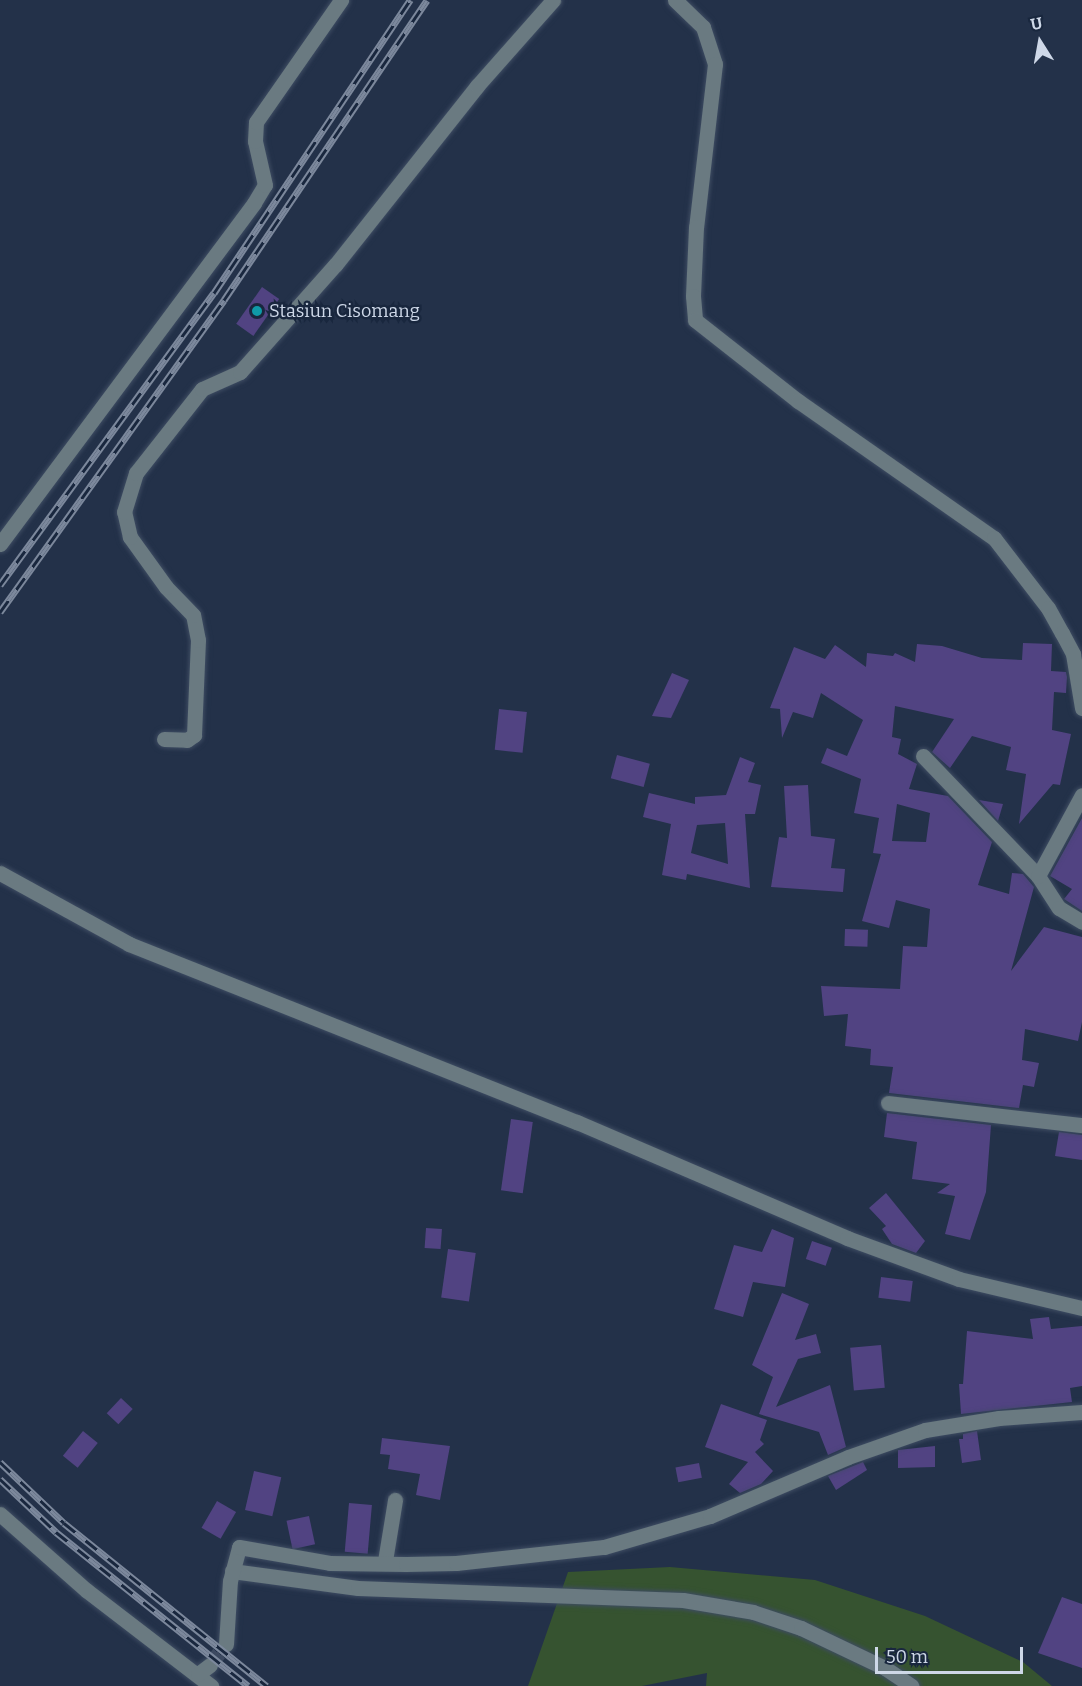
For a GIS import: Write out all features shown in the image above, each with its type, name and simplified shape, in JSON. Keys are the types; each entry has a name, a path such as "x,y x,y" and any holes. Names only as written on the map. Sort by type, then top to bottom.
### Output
{"street":[{"path":"0,544 254,203 265,185 255,141 256,122 341,0"},
{"path":"164,739 187,740 194,735 198,640 193,615 166,587 130,537 124,512 136,473 202,389 240,372 336,264 477,86 553,0"},
{"path":"675,0 703,27 715,63 696,227 693,296 696,320 798,401 994,538 1048,608 1073,654 1082,708"},
{"path":"923,756 1038,876 1059,908 1082,922"},
{"path":"1038,876 1082,795"},
{"path":"0,873 129,944 577,1122 856,1242 959,1279 1082,1308"},
{"path":"888,1103 1082,1125"},
{"path":"226,1644 235,1550 244,1546 330,1563 385,1561 456,1563 604,1547 710,1516 848,1457 925,1430 999,1418 1082,1412"},
{"path":"385,1561 395,1500"},
{"path":"0,1514 86,1590 204,1670 212,1686"},
{"path":"232,1571 357,1588 683,1600 753,1612 801,1628 885,1668 912,1686"}],"green space":[{"path":"670,1567 815,1580 925,1616 1023,1662 1052,1686 706,1686 707,1673 642,1686 528,1686 568,1572"}],"building":[{"name":"Stasiun Cisomang","path":"262,287 279,299 253,336 236,324"},
{"path":"1023,643 1052,644 1051,671 1066,672 1067,677 1066,693 1054,692 1052,730 1071,734 1060,785 1053,784 1019,824 1026,774 1006,770 1011,747 972,736 950,768 932,752 954,719 895,706 892,737 901,739 898,754 917,764 909,789 948,796 992,842 978,885 1009,894 1012,873 1023,874 1034,887 1011,971 1044,927 1082,937 1082,1022 1078,1041 1025,1029 1022,1060 1039,1063 1034,1087 1023,1085 1019,1108 889,1093 893,1067 870,1065 871,1049 845,1046 848,1014 824,1016 821,986 900,989 903,946 927,947 930,909 896,900 889,928 862,921 881,854 873,853 879,818 854,813 861,779 821,763 827,748 847,756 863,720 821,693 813,718 793,712 782,738 780,709 770,708 794,647 825,659 835,645 866,667 867,653 893,656 895,653 915,662 917,644 942,646 982,658 1022,660","holes":["897,804 930,813 926,842 892,841"]},
{"path":"672,673 689,680 671,718 652,716"},
{"path":"499,709 527,712 523,753 495,750"},
{"path":"617,755 650,764 644,787 611,778"},
{"path":"740,757 755,763 748,782 761,785 755,814 745,814 750,888 687,874 686,880 662,875 671,824 643,817 649,793 695,804 695,797 726,795","holes":["725,823 728,864 691,853 697,825"]},
{"path":"808,785 811,836 835,839 831,868 845,869 843,892 771,887 779,837 787,838 784,786"},
{"path":"979,800 1003,804 998,821"},
{"path":"1082,818 1082,911 1064,899 1072,889 1050,876"},
{"path":"845,929 868,930 867,947 844,946"},
{"path":"887,1113 991,1125 986,1192 970,1240 945,1234 955,1196 937,1193 950,1184 912,1179 917,1142 884,1137"},
{"path":"511,1119 533,1122 523,1193 501,1190"},
{"path":"1059,1132 1082,1135 1082,1160 1055,1156"},
{"path":"886,1193 925,1241 916,1253 892,1244 882,1229 886,1226 869,1208"},
{"path":"426,1228 442,1229 441,1249 425,1248"},
{"path":"772,1229 794,1238 785,1287 753,1282 743,1317 714,1309 734,1245 762,1252"},
{"path":"812,1241 832,1248 826,1266 806,1259"},
{"path":"448,1249 476,1253 469,1301 441,1298"},
{"path":"881,1277 913,1281 910,1302 878,1298"},
{"path":"782,1293 809,1304 795,1340 816,1334 821,1353 798,1359 776,1407 830,1385 846,1447 828,1455 819,1432 759,1414 773,1377 752,1365"},
{"path":"1049,1317 1051,1329 1082,1326 1082,1386 1070,1388 1072,1402 961,1414 959,1384 963,1384 967,1331 1033,1339 1030,1319"},
{"path":"881,1345 885,1388 854,1391 850,1348"},
{"path":"121,1398 133,1409 118,1424 107,1413"},
{"path":"721,1404 767,1420 760,1440 764,1444 755,1452 773,1471 761,1484 740,1493 729,1484 748,1462 705,1447"},
{"path":"83,1431 98,1443 78,1468 63,1456"},
{"path":"977,1431 981,1460 962,1463 959,1439 963,1439 963,1434"},
{"path":"382,1438 450,1446 440,1500 416,1495 420,1474 388,1469 390,1455 380,1454"},
{"path":"935,1446 935,1467 898,1468 898,1450"},
{"path":"863,1462 867,1470 836,1490 828,1476"},
{"path":"699,1463 702,1478 678,1482 675,1468"},
{"path":"254,1471 281,1477 272,1516 245,1510"},
{"path":"217,1501 236,1512 221,1539 202,1528"},
{"path":"349,1503 372,1505 368,1554 345,1552"},
{"path":"309,1516 315,1544 293,1549 287,1521"},
{"path":"1062,1597 1082,1604 1082,1668 1038,1653"}],"tunnel":[{"path":"210,1665 226,1644"}],"railway":[{"path":"0,585 214,293 410,0"},
{"path":"0,612 224,300 427,0"},
{"path":"0,1462 64,1523 267,1686"},
{"path":"0,1479 56,1532 248,1686"}],"place":[{"name":"Stasiun Cisomang","path":"257,311"}]}
